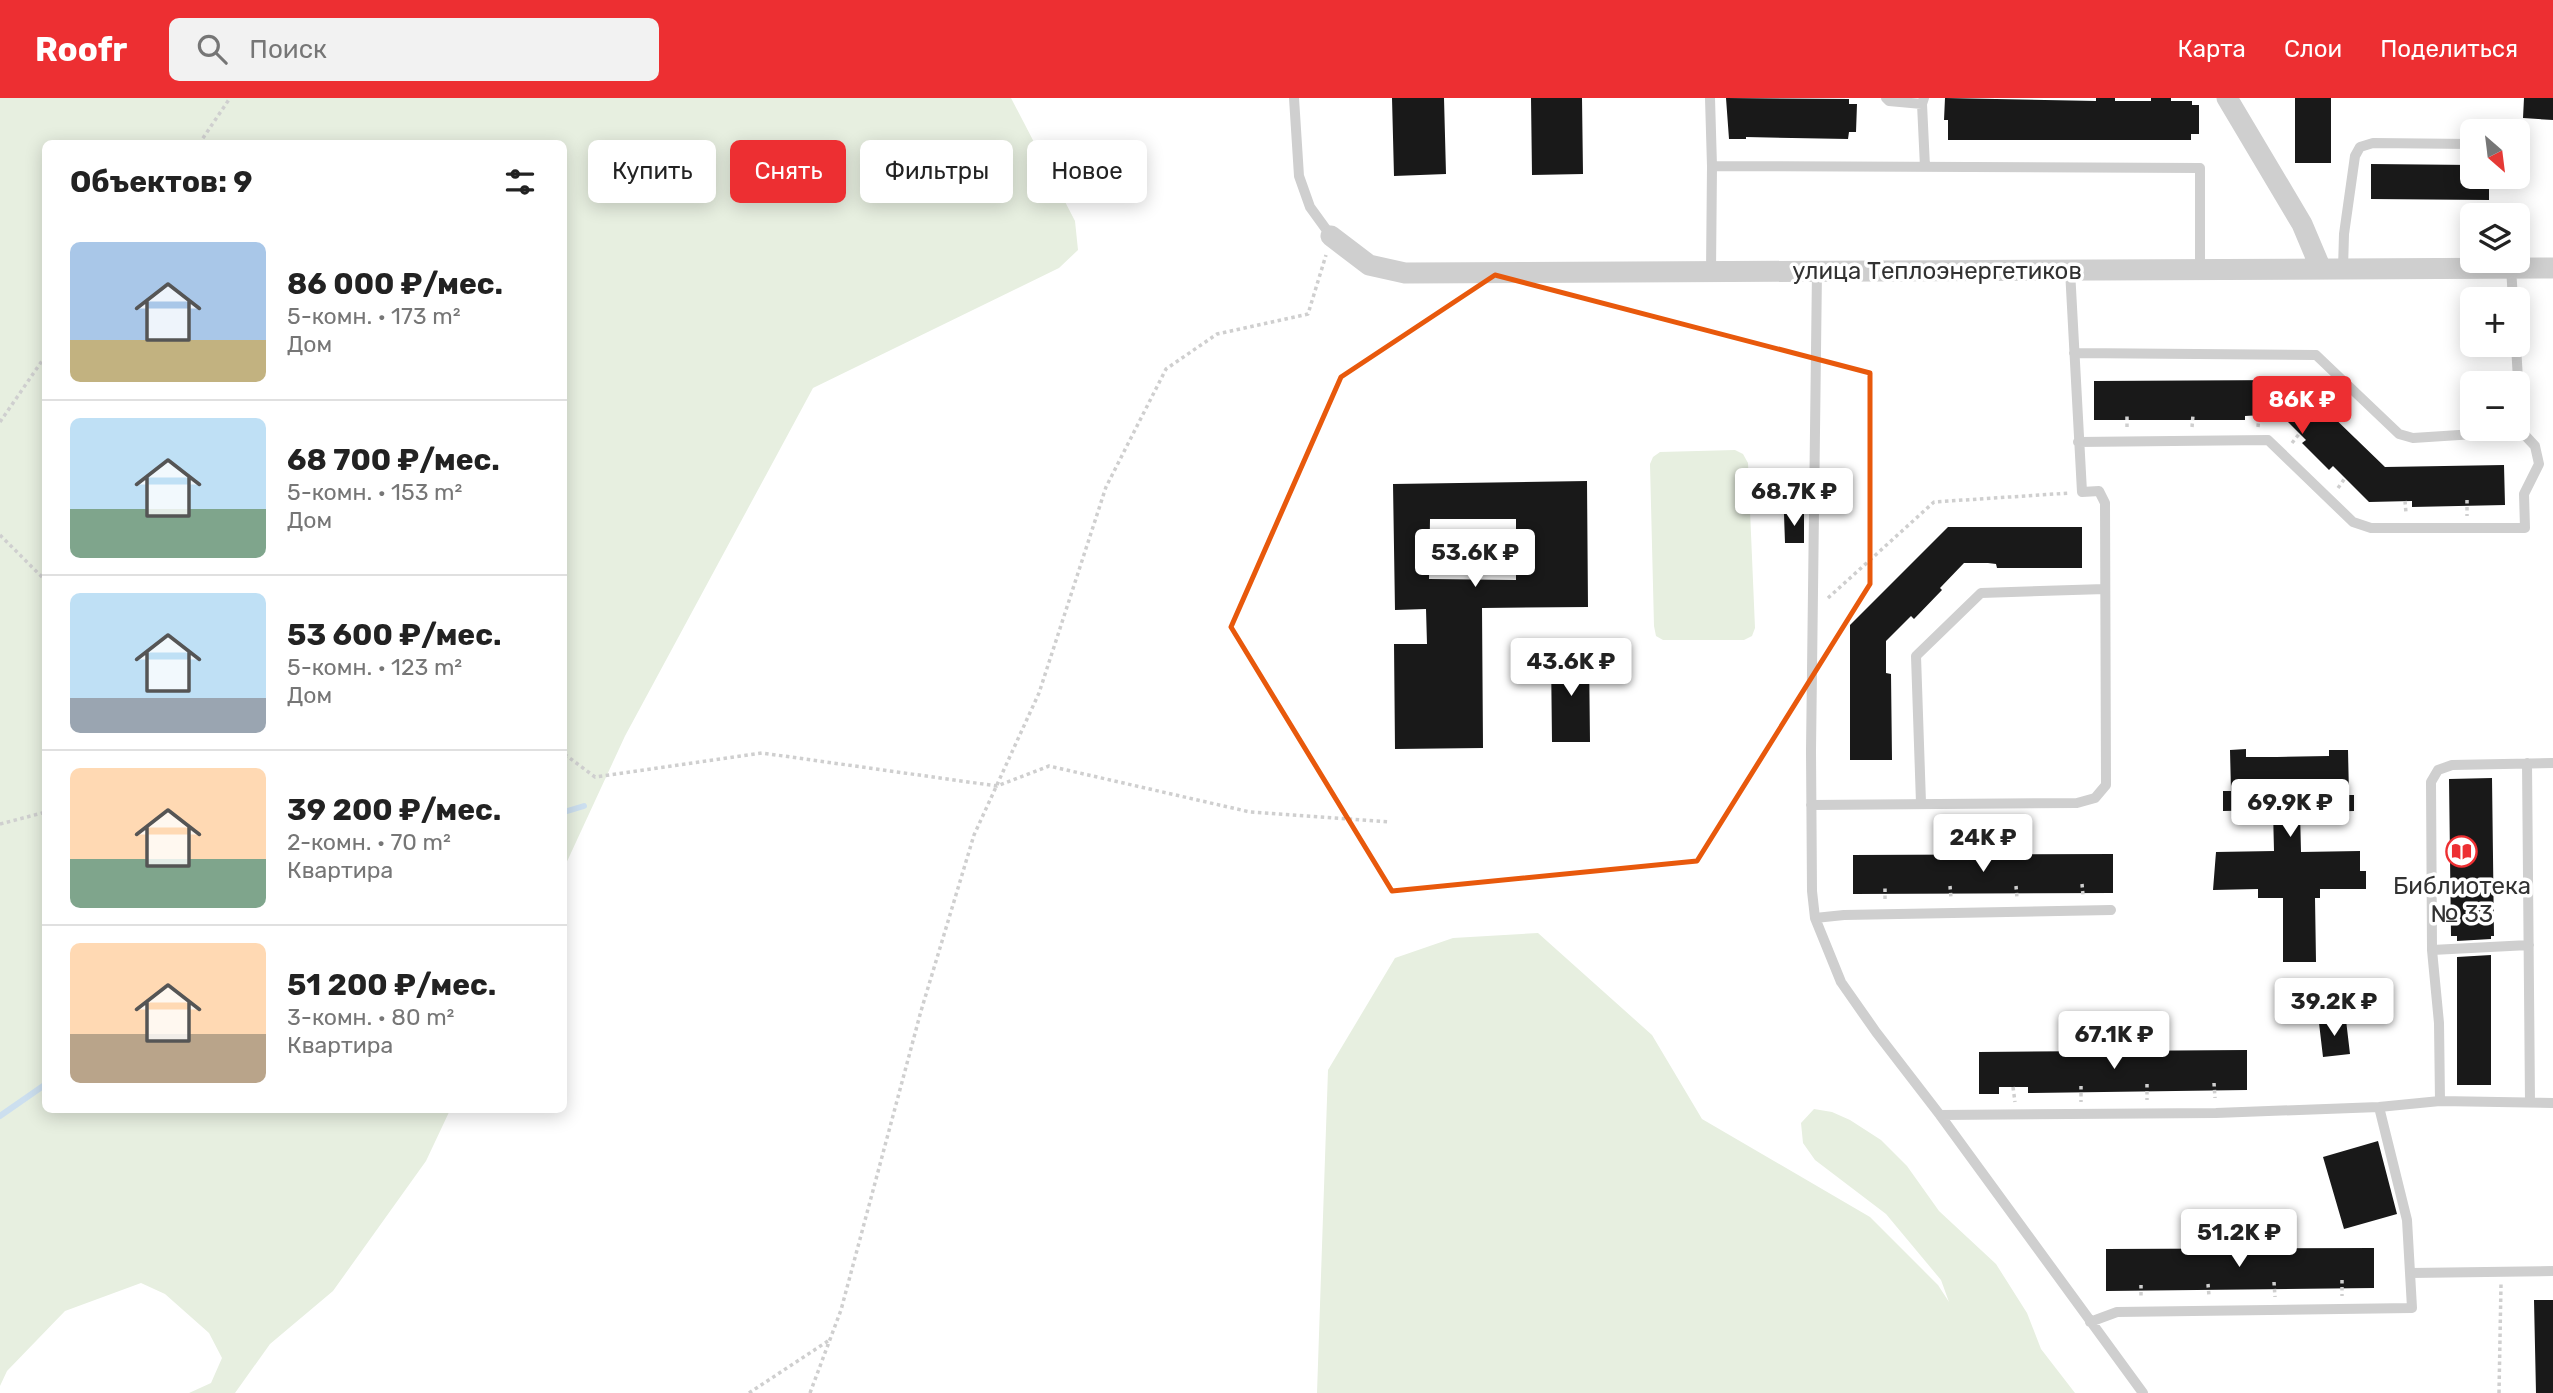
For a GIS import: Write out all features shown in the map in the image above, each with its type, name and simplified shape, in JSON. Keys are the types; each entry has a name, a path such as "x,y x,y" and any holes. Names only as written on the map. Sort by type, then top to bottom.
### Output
{"street":[{"path":"2228,99 2302,224 2321,269"},
{"name":"улица Теплоэнергетиков","path":"1331,236 1369,265 1405,273 2460,268"},
{"name":"улица Теплоэнергетиков","path":"2530,268 2553,268"}],"lane":[{"path":"1294,98 1300,176 1310,207 1331,236"},
{"path":"1710,98 1711,272"},
{"path":"1886,98 1889,101 1923,101 1925,167"},
{"path":"2343,269 2344,234 2356,156 2360,147 2373,143 2460,144"},
{"path":"1712,166 2200,168 2200,270"},
{"path":"1811,805 2077,803 2095,798 2106,785 2105,503 2099,491 2082,492 2070,270"},
{"path":"1816,271 1811,805 1815,918 1841,982 2143,1393"},
{"path":"2074,353 2316,355 2399,434 2413,438 2460,435"},
{"path":"2078,443 2268,440 2353,522 2371,528 2525,528 2524,494 2539,464 2535,446 2530,441"},
{"path":"1921,803 1916,656 1981,593 2105,589"},
{"path":"2527,763 2530,1102"},
{"path":"2440,1101 2439,1023 2432,950 2431,782 2438,770 2452,765 2553,763"},
{"path":"1815,918 1844,915 2111,910"},
{"path":"2432,950 2529,945"},
{"path":"1940,1115 2216,1113 2379,1107 2440,1101 2553,1102"},
{"path":"2090,1322 2117,1312 2412,1308 2407,1220 2379,1107"},
{"path":"2411,1273 2553,1271"}],"path":[{"path":"202,140 230,98"},
{"path":"810,1393 841,1310 920,1012 974,835 1039,692 1106,487 1166,369 1217,334 1308,314 1331,236"},
{"path":"0,422 42,361"},
{"path":"1813,612 1934,502 2082,492"},
{"path":"0,535 42,577"},
{"path":"567,756 595,777 762,753 997,786 1049,766 1251,812 1389,822"},
{"path":"0,824 42,813"},
{"path":"2499,1393 2502,1272"},
{"path":"749,1393 830,1340"}],"highlighted area":[{"path":"1495,275 1870,373 1870,584 1697,861 1392,891 1231,627 1341,377"}],"green space":[{"path":"0,98 1011,98 1033,140 1027,140 1027,203 1066,203 1075,221 1078,250 1059,268 813,388 625,736 567,862 567,140 42,140 42,1113 449,1113 426,1161 333,1291 270,1344 235,1393 189,1393 211,1383 222,1358 209,1333 165,1294 141,1283 65,1311 7,1371 0,1386"},
{"path":"1735,450 1743,454 1748,463 1755,628 1752,636 1744,640 1663,640 1656,636 1654,626 1650,464 1653,457 1660,452"},
{"path":"1538,933 1652,1035 1702,1119 1870,1217 1938,1285 1949,1302 1941,1280 1886,1214 1815,1160 1803,1143 1801,1123 1814,1109 1832,1112 1881,1140 1907,1166 1939,1211 1996,1264 2027,1313 2041,1349 2075,1393 1317,1393 1328,1070 1395,958 1453,938"}],"building":[{"path":"1392,98 1444,98 1446,174 1394,176"},
{"path":"1531,98 1582,98 1583,174 1532,175"},
{"path":"1726,98 1849,99 1849,104 1857,104 1856,132 1849,132 1848,139 1729,139"},
{"path":"1945,98 2096,101 2096,98 2115,98 2115,101 2151,101 2151,98 2171,98 2171,101 2192,101 2192,105 2199,105 2199,134 2191,134 2191,140 1948,140 1948,120 1944,120"},
{"path":"2295,98 2331,98 2331,163 2295,163"},
{"path":"2524,98 2553,98 2553,120 2523,118"},
{"path":"2371,164 2460,165 2460,189 2489,189 2489,200 2371,199"},
{"path":"2295,380 2385,467 2504,465 2505,505 2412,507 2412,501 2369,502 2333,466 2329,470 2302,443 2306,440 2280,414 2245,416 2245,420 2094,420 2094,381"},
{"path":"1587,481 1588,607 1482,608 1483,748 1395,749 1394,644 1427,644 1426,609 1395,610 1393,484","holes":["1430,519 1516,519 1516,580 1429,579"]},
{"path":"1784,514 1804,514 1804,543 1785,543"},
{"path":"1948,527 2082,527 2082,568 1997,568 1996,564 1964,563 1914,619 1911,616 1886,641 1886,673 1891,674 1892,760 1850,760 1850,625"},
{"path":"1589,654 1590,742 1552,742 1551,655"},
{"path":"2246,749 2246,757 2329,756 2329,750 2348,750 2349,795 2354,795 2354,811 2300,812 2301,852 2360,851 2360,871 2366,871 2366,889 2320,889 2320,898 2315,898 2316,962 2283,962 2283,898 2258,898 2258,889 2213,890 2216,852 2274,851 2273,810 2223,811 2223,791 2231,791 2230,750"},
{"path":"2492,778 2494,936 2491,936 2491,939 2457,941 2457,936 2451,936 2449,779"},
{"path":"2113,854 2113,893 1853,894 1853,855"},
{"path":"2491,955 2491,1085 2457,1085 2457,957"},
{"path":"2346,1020 2350,1054 2323,1057 2319,1023"},
{"path":"2247,1050 2247,1090 2028,1093 2028,1087 1999,1087 1999,1094 1979,1094 1979,1052"},
{"path":"2378,1141 2397,1214 2344,1229 2323,1157"},
{"path":"2374,1248 2374,1288 2106,1291 2106,1249"},
{"path":"2534,1300 2553,1300 2553,1393 2536,1393"}],"waterway":[{"path":"567,811 584,806"},
{"path":"0,1116 42,1087"}],"place":[{"name":"Библиотека № 33","path":"2462,852"}]}
